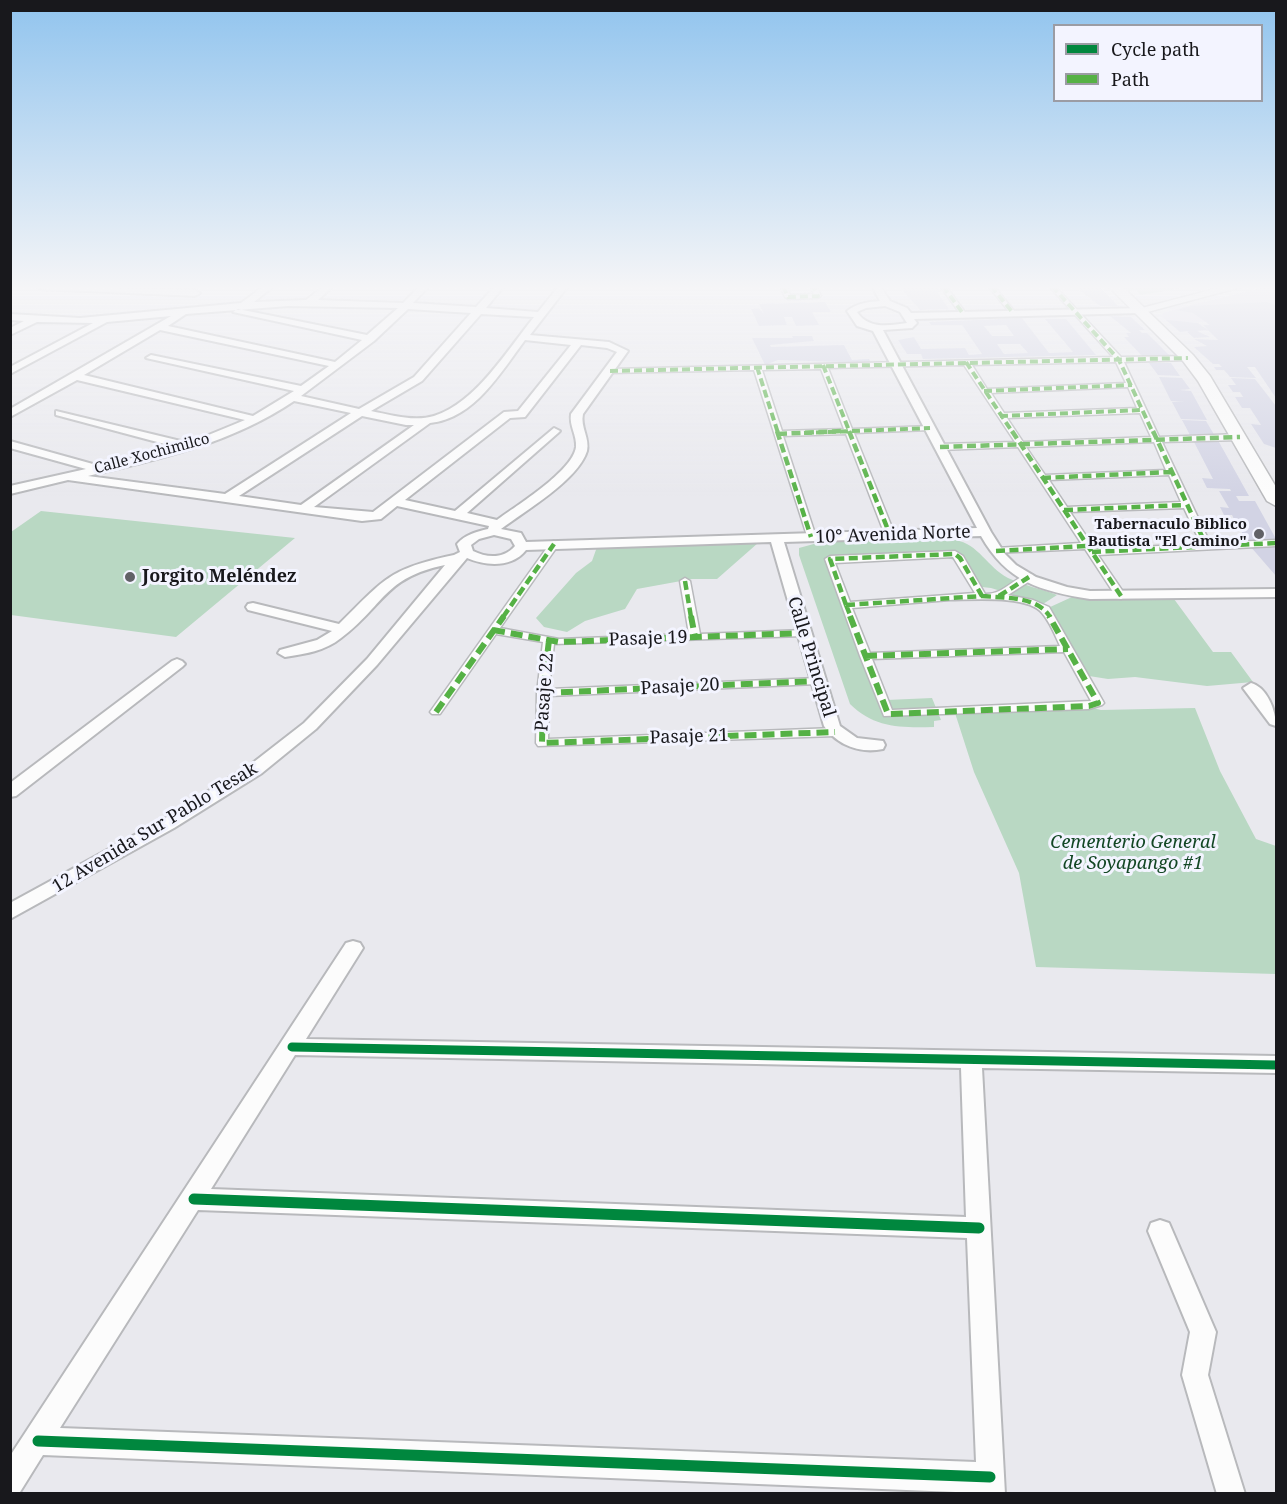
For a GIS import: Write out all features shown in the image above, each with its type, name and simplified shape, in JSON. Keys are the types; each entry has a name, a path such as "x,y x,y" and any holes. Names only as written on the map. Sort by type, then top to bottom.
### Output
{"main road":[{"path":"1188,358 1205,379 1276,501"}],"street":[{"path":"10,371 37,356"},
{"path":"12,413 109,356"},
{"path":"296,356 337,365"},
{"name":"Calle Xochimilco","path":"10,490 190,447 231,431 303,390 348,356"},
{"path":"226,499 361,412 418,380 439,356"},
{"path":"303,509 424,423 454,411 474,398 506,356"},
{"path":"65,476 362,517 376,516 508,414 521,415 567,356"},
{"path":"496,528 565,473 578,459 581,450 575,420 577,414 622,356"},
{"path":"892,356 985,532"},
{"path":"1116,356 1132,385 1185,505 1206,545"},
{"path":"151,358 303,390"},
{"path":"610,371 669,372 823,365 1188,358"},
{"path":"966,362 1018,444 1121,596"},
{"path":"823,365 847,431 890,535"},
{"path":"758,367 811,537"},
{"path":"75,376 253,419"},
{"path":"984,391 1132,385"},
{"path":"290,397 406,422 424,423"},
{"path":"1000,416 1142,410"},
{"path":"60,413 190,447"},
{"path":"778,434 930,428"},
{"path":"458,515 554,431"},
{"path":"940,447 1240,437"},
{"path":"10,444 97,468"},
{"path":"1042,478 1171,472"},
{"path":"285,653 323,645 336,637 370,599 394,578 420,567 462,556 495,560 513,555 522,546 516,536 496,528 458,515 397,502"},
{"path":"1064,510 1185,505"},
{"name":"12 Avenida Sur Pablo Tesak","path":"10,912 168,824 256,769 274,755 310,726 372,662 462,556 464,544 496,528"},
{"name":"10° Avenida Norte","path":"522,546 985,532 1005,562 1029,578 1067,592 1121,596 1276,593"},
{"name":"Calle Principal","path":"776,538 817,681 835,732 858,745 877,746"},
{"path":"996,551 1276,543"},
{"path":"436,712 554,544"},
{"path":"846,605 982,597 999,596 1039,604 1045,609 1098,703 1095,705 888,714 866,656 846,605 830,563 834,557 955,554 960,558 982,597"},
{"path":"999,596 1029,578"},
{"path":"685,581 694,637"},
{"path":"253,608 334,627"},
{"name":"Pasaje 19","path":"493,630 549,640 804,633"},
{"name":"Pasaje 22","path":"542,743 543,693 549,640"},
{"path":"866,656 1068,649"},
{"path":"10,792 177,664"},
{"name":"Pasaje 20","path":"543,693 817,681"},
{"path":"1251,688 1276,722"},
{"name":"Pasaje 21","path":"542,743 835,732"},
{"path":"10,1482 292,1047 353,948"},
{"path":"292,1047 1276,1065"},
{"path":"38,1441 990,1485 971,1059"},
{"path":"194,1198 979,1228"},
{"path":"1160,1231 1203,1332 1195,1375 1231,1494"}],"shaded area":[{"path":"1242,356 1276,356 1276,398 1255,367"}],"green space":[{"name":"Jorgito Meléndez","path":"41,511 295,538 176,637 11,615 11,532"},
{"path":"955,540 977,551 1008,578 1057,595 1043,604 991,588 973,586 959,561 943,557 834,562 887,700 932,698 941,720 934,721 934,727 911,727 889,725 869,718 850,704 799,555 799,548 821,542"},
{"path":"758,543 717,579 692,579 637,589 625,609 585,621 567,632 544,627 536,618 576,573 592,561 597,547"},
{"path":"1072,597 1124,600 1174,599 1213,652 1231,652 1253,682 1207,686 1135,677 1108,679 1089,676 1048,608"},
{"name":"Cementerio General de Soyapango #1","path":"1089,707 1101,710 1195,708 1220,771 1256,839 1276,846 1276,974 1036,967 1019,873 974,772 955,713"}],"building":[{"path":"761,356 850,356 852,360 869,359 871,363 778,360 765,365"},
{"path":"922,356 1045,356 923,359"},
{"path":"1142,356 1171,357 1144,358"},
{"path":"1204,356 1276,356 1276,398 1255,367 1247,367 1256,378 1230,377 1224,370 1216,370 1214,367 1222,367 1219,364 1213,364"},
{"path":"1149,363 1171,363 1180,376 1158,375"},
{"path":"1159,377 1182,378 1190,389 1180,390 1191,391 1207,420 1181,419 1172,402 1184,402 1171,401"},
{"path":"1231,378 1255,379 1276,406 1276,448 1264,444 1251,424 1261,425 1250,408 1242,408 1235,397 1243,397 1240,392 1233,392 1228,385 1236,385"},
{"path":"1182,420 1206,421 1215,436 1191,437"},
{"path":"1194,442 1219,442 1249,496 1236,496 1239,501 1255,501 1276,539 1246,540 1240,529 1233,529 1228,521 1235,521 1232,515 1224,515 1220,507 1229,508 1219,491 1231,491 1230,489 1207,488 1202,478 1213,479"},
{"path":"1276,545 1276,576 1250,546"}],"marked path":[{"path":"1116,356 1206,545"},
{"path":"610,371 1188,358"},
{"path":"966,362 1121,596"},
{"path":"823,365 890,535"},
{"path":"757,367 811,537"},
{"path":"984,391 1132,385"},
{"path":"1000,416 1142,410"},
{"path":"778,434 930,428"},
{"path":"940,447 1240,437"},
{"path":"1042,478 1171,472"},
{"path":"1064,510 1185,505"},
{"path":"1092,552 1276,543"},
{"path":"436,712 554,544"},
{"path":"996,551 1087,546"},
{"path":"846,605 865,603 920,599 980,596 1007,598 1030,602 1045,609 1098,703 1089,706 888,714 830,563 830,559 955,554 960,558 982,597"},
{"path":"999,596 1029,577"},
{"path":"685,581 695,637"},
{"path":"493,630 559,642 804,633"},
{"path":"549,640 543,693 542,743 835,732"},
{"path":"865,656 1068,649"},
{"path":"543,693 817,681"}],"cycle path":[{"path":"292,1047 1276,1065"},
{"path":"194,1199 979,1228"},
{"path":"38,1441 990,1477"}],"place":[{"name":"Tabernaculo Biblico Bautista \"El Camino\"","path":"1259,534"},
{"name":"Jorgito Meléndez","path":"130,577"}]}
